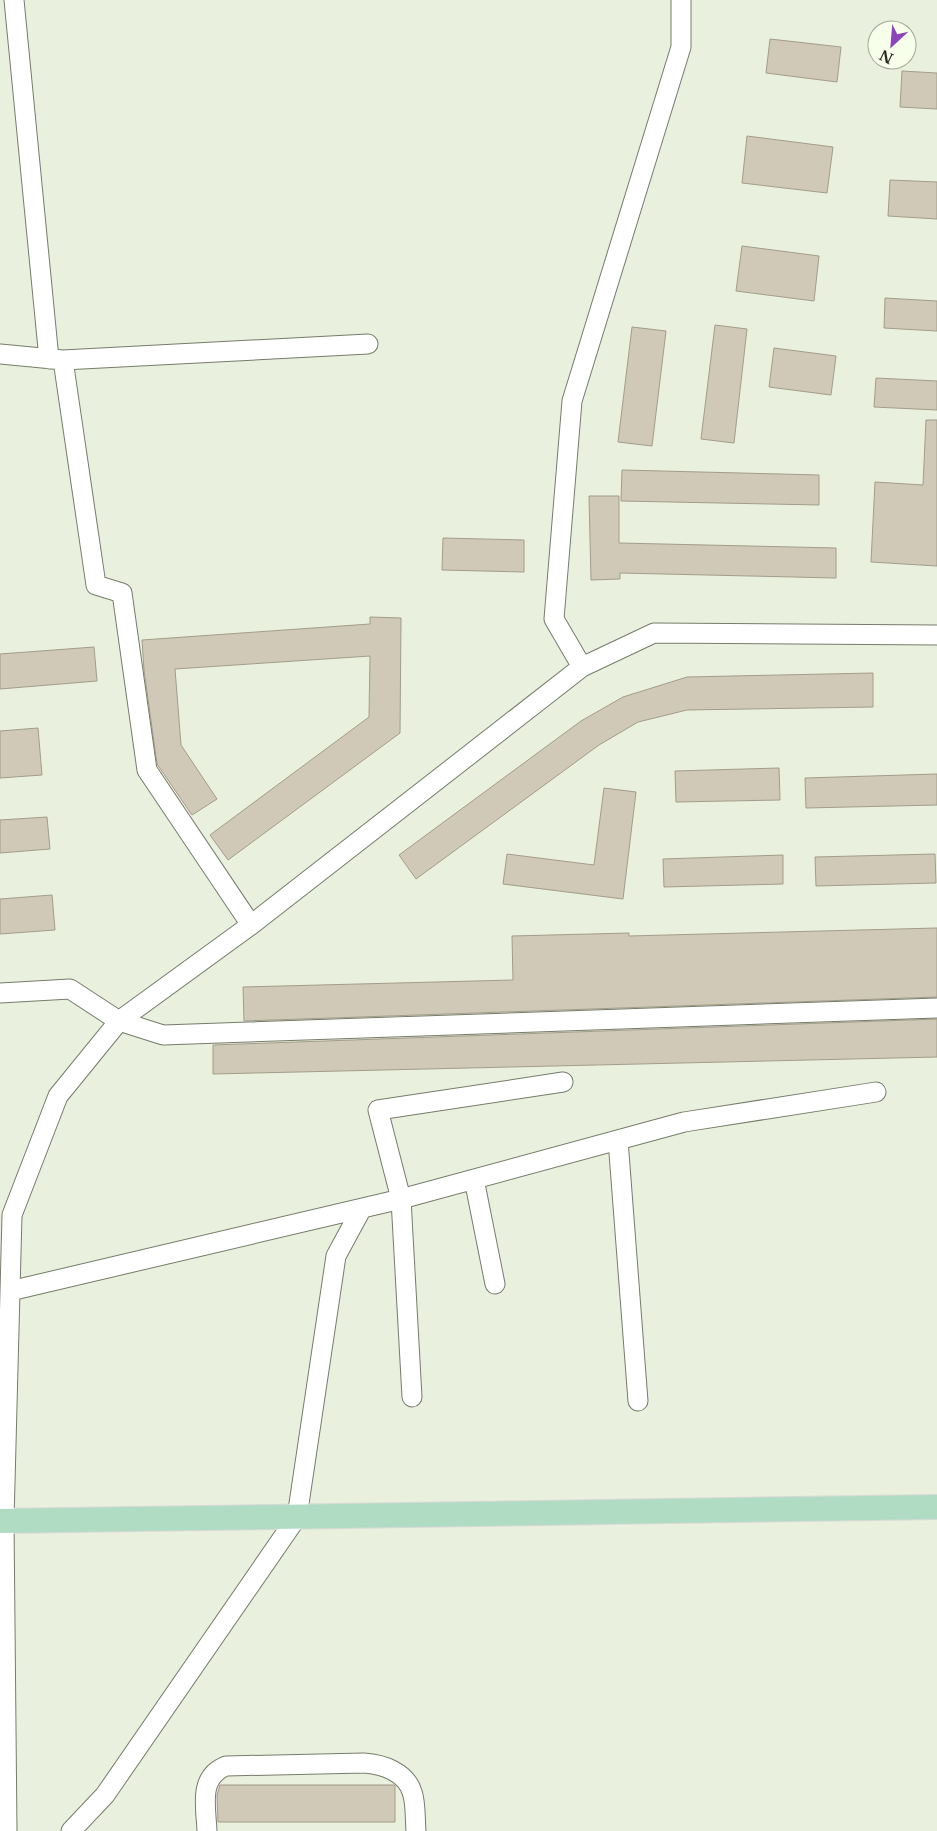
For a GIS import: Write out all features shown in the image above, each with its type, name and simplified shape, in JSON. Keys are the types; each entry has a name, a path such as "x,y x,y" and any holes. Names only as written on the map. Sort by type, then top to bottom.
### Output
{"main road":[{"path":"1,1525 297,1517 937,1507"}],"street":[{"path":"14,0 56,360 96,585 122,593 147,770 251,925"},
{"path":"582,667 554,619 572,401 681,47 681,0"},
{"path":"0,354 56,360 368,344"},
{"path":"7,1831 1,1525 12,1215 58,1096 119,1022 251,925 582,667 654,633 937,635"},
{"path":"0,993 70,989 119,1022 163,1035 937,1008"},
{"path":"412,1397 401,1199 378,1110 563,1082"},
{"path":"10,1291 401,1199 684,1122 876,1092"},
{"path":"618,1140 638,1402"},
{"path":"474,1179 495,1284"},
{"path":"71,1831 105,1795 297,1517 336,1256 362,1208"},
{"path":"207,1831 206,1785 213,1774 219,1769 226,1766 364,1763 383,1766 392,1770 407,1783 412,1792 416,1831"}],"building":[{"path":"770,39 841,47 837,82 766,73"},
{"path":"902,71 937,73 937,109 900,107"},
{"path":"747,136 833,147 827,193 742,183"},
{"path":"890,180 937,182 937,219 888,216"},
{"path":"742,246 819,256 814,301 736,291"},
{"path":"885,298 937,301 937,331 884,328"},
{"path":"715,325 747,329 734,443 701,439"},
{"path":"632,327 666,331 652,446 618,442"},
{"path":"774,348 836,356 831,395 769,387"},
{"path":"876,378 937,381 937,410 874,407"},
{"path":"926,420 937,420 937,566 871,562 875,482 923,485"},
{"path":"622,470 819,475 819,505 621,501"},
{"path":"589,496 619,496 619,543 836,548 836,578 620,573 620,579 591,580"},
{"path":"443,538 524,540 524,572 442,570"},
{"path":"370,617 401,618 400,733 228,860 210,835 369,717 370,656 175,669 181,745 217,799 192,815 157,764 144,670 142,640 370,624"},
{"path":"94,647 97,681 0,689 0,654"},
{"path":"873,673 873,707 687,710 638,722 599,745 416,879 399,855 581,721 623,697 687,677"},
{"path":"38,728 42,775 0,778 0,731"},
{"path":"779,768 780,800 676,802 675,771"},
{"path":"937,774 937,805 806,808 805,778"},
{"path":"604,788 636,792 623,899 503,884 507,854 594,865"},
{"path":"47,817 50,849 0,853 0,820"},
{"path":"935,854 936,883 816,886 815,857"},
{"path":"783,855 783,884 664,887 663,859"},
{"path":"52,895 55,930 0,934 0,899"},
{"path":"937,928 937,997 244,1021 243,987 513,980 512,936 629,933 629,936"},
{"path":"937,1019 937,1057 213,1074 213,1045"},
{"path":"220,1785 394,1785 395,1822 218,1822 217,1795"}]}
